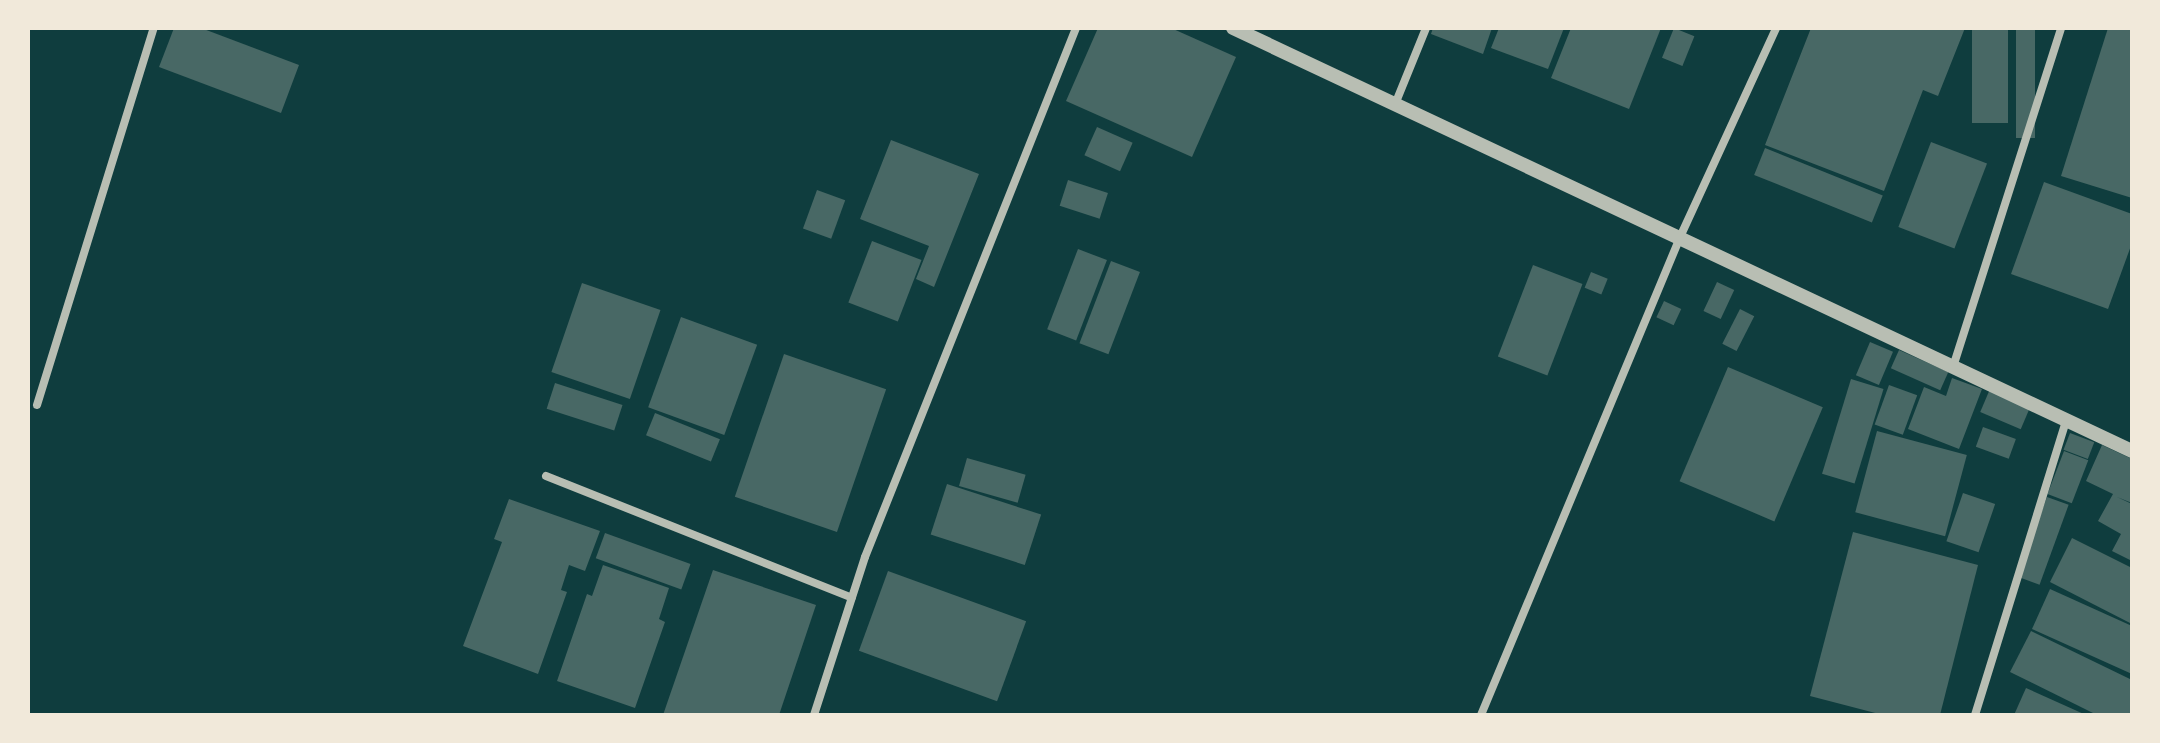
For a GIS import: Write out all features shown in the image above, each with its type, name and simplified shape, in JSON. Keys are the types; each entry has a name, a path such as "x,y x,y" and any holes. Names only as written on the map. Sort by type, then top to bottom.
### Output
{"street":[{"path":"37,405 154,28"},
{"path":"814,715 852,598 1076,28"},
{"path":"1233,28 1681,235 1953,367 2024,397 2065,424 2132,451"},
{"path":"1396,102 1426,28"},
{"path":"1481,715 1681,235 1776,28"},
{"path":"1953,367 2061,28"},
{"path":"1975,715 2065,424"},
{"path":"546,476 852,598"}],"building":[{"path":"174,28 201,28 299,65 281,113 159,67"},
{"path":"1098,28 1171,28 1236,57 1192,157 1066,101"},
{"path":"1433,28 1492,28 1483,54 1431,34"},
{"path":"1499,28 1564,28 1548,69 1491,48"},
{"path":"1571,28 1661,28 1629,109 1551,78"},
{"path":"1674,28 1694,36 1682,66 1662,58"},
{"path":"1811,28 1965,28 1938,96 1923,90 1884,191 1765,145"},
{"path":"1972,28 2008,28 2008,123 1972,123"},
{"path":"2016,28 2035,28 2035,138 2016,138"},
{"path":"2108,28 2132,28 2132,198 2061,176"},
{"path":"1097,127 1133,143 1120,171 1084,155"},
{"path":"891,140 979,174 934,287 916,279 929,246 860,219"},
{"path":"1931,142 1987,164 1954,248 1898,227"},
{"path":"1765,148 1883,196 1872,222 1754,175"},
{"path":"1068,180 1108,193 1100,219 1060,206"},
{"path":"2044,182 2132,214 2132,243 2108,309 2011,274"},
{"path":"817,190 845,200 831,239 803,229"},
{"path":"872,241 921,260 898,322 848,303"},
{"path":"1078,249 1107,260 1076,340 1047,329"},
{"path":"1111,261 1140,272 1108,354 1079,343"},
{"path":"1533,265 1582,284 1547,375 1498,356"},
{"path":"1591,272 1608,279 1601,295 1585,288"},
{"path":"1717,282 1734,290 1721,319 1703,311"},
{"path":"582,283 660,310 630,399 551,372"},
{"path":"1664,301 1681,309 1674,325 1656,317"},
{"path":"1740,309 1754,316 1737,351 1722,344"},
{"path":"681,317 757,345 724,435 648,407"},
{"path":"1870,342 1893,352 1879,385 1856,375"},
{"path":"1899,350 1948,372 1940,390 1891,368"},
{"path":"784,354 886,389 837,532 735,497"},
{"path":"1728,367 1823,407 1774,521 1680,481"},
{"path":"1952,378 1982,389 1959,449 1908,429 1924,387 1946,396"},
{"path":"1851,379 1884,389 1855,484 1822,474"},
{"path":"555,383 623,405 614,431 547,409"},
{"path":"1889,385 1917,395 1903,435 1875,424"},
{"path":"1990,389 2031,406 2021,429 1980,412"},
{"path":"655,413 720,439 711,461 646,435"},
{"path":"1983,427 2016,439 2009,459 1976,447"},
{"path":"1877,431 1967,455 1945,536 1855,512"},
{"path":"2070,433 2094,442 2088,459 2064,450"},
{"path":"2102,445 2132,459 2132,503 2117,497 2132,504 2132,561 2112,551 2121,534 2098,521 2113,494 2086,481"},
{"path":"2064,451 2088,460 2072,503 2048,494"},
{"path":"967,458 1026,475 1018,503 959,486"},
{"path":"947,484 1041,515 1025,565 931,534"},
{"path":"1963,493 1995,504 1979,552 1946,541"},
{"path":"2047,497 2069,505 2040,585 2018,577"},
{"path":"509,499 600,531 585,571 569,565 561,590 567,592 538,674 463,646 502,542 494,539"},
{"path":"1853,532 1978,565 1940,715 1883,715 1810,696"},
{"path":"605,533 691,564 681,589 596,558"},
{"path":"2072,538 2132,568 2132,624 2050,582"},
{"path":"603,565 669,588 659,619 665,622 635,708 557,681 587,594 592,596"},
{"path":"713,570 816,605 779,715 663,715"},
{"path":"888,571 1026,621 997,701 859,651"},
{"path":"2050,589 2132,626 2132,674 2032,629"},
{"path":"2031,631 2132,680 2132,715 2097,715 2010,672"},
{"path":"2026,688 2086,715 2014,715"}]}
